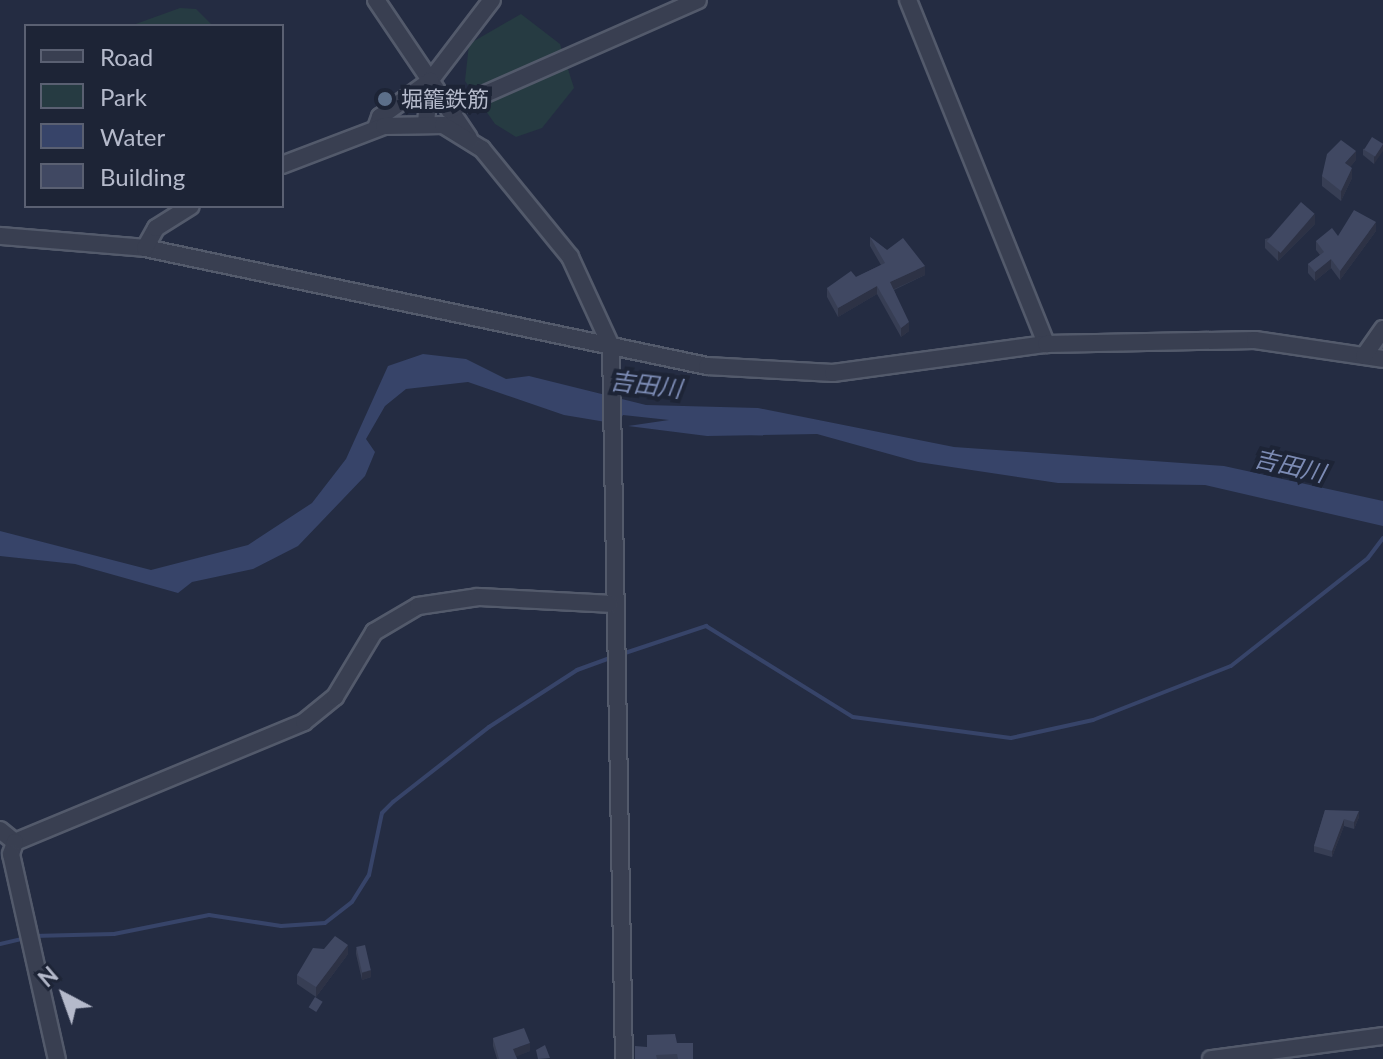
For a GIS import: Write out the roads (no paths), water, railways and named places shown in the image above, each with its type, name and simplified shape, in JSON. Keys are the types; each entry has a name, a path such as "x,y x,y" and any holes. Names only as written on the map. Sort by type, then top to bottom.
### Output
{"street":[{"path":"376,0 472,143 570,257 611,346 610,604 615,656 624,1059"},
{"path":"376,128 380,117 430,81 492,0"},
{"path":"449,110 698,0"},
{"path":"908,0 1046,344"},
{"path":"426,123 430,81"},
{"path":"284,164 376,128 426,123 472,143"},
{"path":"145,248 156,228 188,208"},
{"path":"0,236 145,248 707,366 833,373 1046,344 1255,340 1383,359"},
{"path":"1364,356 1383,329"},
{"path":"9,852 304,722 335,697 374,632 418,606 478,597 610,604"},
{"path":"0,830 9,852 57,1059"},
{"path":"1211,1059 1383,1036"}],"water":[{"name":"吉田川","path":"423,354 466,359 506,379 529,376 646,405 758,408 954,447 1224,466 1383,501 1383,526 1205,485 1058,483 918,462 817,434 707,436 628,426 669,420 623,415 618,424 564,415 468,382 406,389 385,406 366,439 375,452 365,476 298,546 253,569 192,582 178,593 75,564 0,556 0,531 151,570 248,545 312,503 346,459 388,366"}],"waterway":[{"path":"622,654 706,626 853,717 1011,738 1093,720 1231,666 1368,558 1383,538"},
{"path":"33,936 114,934 209,915 281,926 325,923 352,902 369,875 382,813 393,802 489,727 577,670 613,657"},
{"path":"0,944 25,938"}],"place":[{"name":"堀籠鉄筋","path":"385,99"}]}
